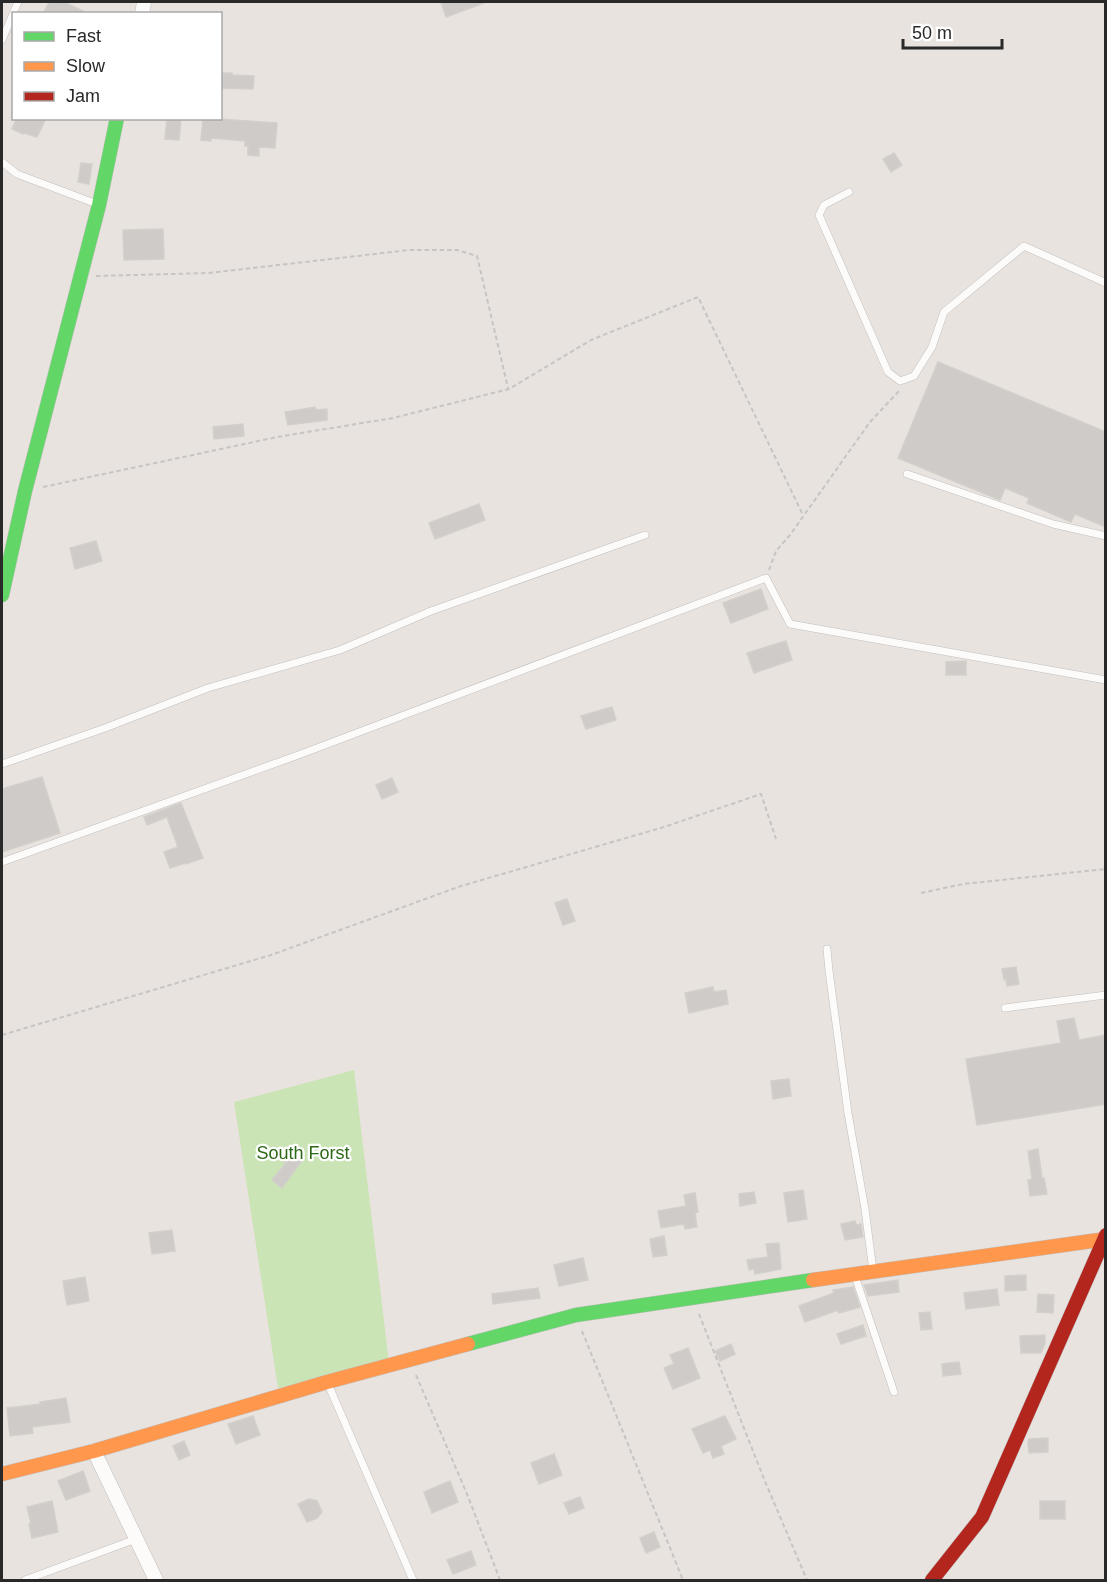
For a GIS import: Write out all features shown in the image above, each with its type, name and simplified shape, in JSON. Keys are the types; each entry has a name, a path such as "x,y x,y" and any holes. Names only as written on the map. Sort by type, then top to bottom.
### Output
{"street":[{"path":"2,595 25,491 99,205 117,120"},
{"path":"2,1474 94,1451 327,1382 576,1315 1105,1238"},
{"path":"932,1581 982,1517 1105,1238"},
{"path":"94,1451 156,1581"}],"lane":[{"path":"2,40 12,16"},
{"path":"2,162 17,174 99,205"},
{"path":"849,192 824,205 819,215 888,372 900,381 914,376 932,347 944,312 1024,246 1106,284"},
{"path":"907,474 1053,524 1106,536"},
{"path":"2,764 105,728 208,688 340,650 431,611 645,535"},
{"path":"2,862 301,754 766,578 790,624 1106,680"},
{"path":"827,949 848,1113 873,1271"},
{"path":"1005,1008 1106,995"},
{"path":"854,1274 894,1392"},
{"path":"327,1382 413,1581"},
{"path":"26,1581 136,1539"}],"path":[{"path":"81,277 208,273 409,250 457,250 477,256 508,389"},
{"path":"25,491 277,437 393,418 508,389 591,340 698,297 803,515"},
{"path":"766,578 776,551 790,535 870,422 914,376"},
{"path":"2,1035 271,955 461,886 664,827 761,794 776,839"},
{"path":"921,893 963,884 1106,869"},
{"path":"692,1297 807,1581"},
{"path":"576,1315 683,1581"},
{"path":"409,1360 467,1494 500,1581"}],"green space":[{"name":"South Forst","path":"354,1070 389,1363 278,1388 234,1102"}],"building":[{"path":"49,2 64,2 85,12 44,12"},
{"path":"441,2 484,2 484,3 446,17"},
{"path":"222,73 254,76 253,89 222,88"},
{"path":"16,120 45,120 37,137 12,129"},
{"path":"167,120 181,120 179,140 165,139"},
{"path":"203,120 277,123 275,148 259,147 259,156 248,155 248,146 245,146 245,141 211,138 211,141 201,140"},
{"path":"894,153 902,165 891,172 883,159"},
{"path":"81,163 92,164 89,184 78,182"},
{"path":"163,229 164,259 124,260 123,230"},
{"path":"938,362 1106,432 1106,527 1075,514 1071,522 1027,503 1029,498 1005,488 1000,500 898,458"},
{"path":"315,407 316,410 327,409 327,420 288,425 285,412"},
{"path":"243,424 244,436 214,439 213,427"},
{"path":"479,504 485,520 435,539 429,523"},
{"path":"96,541 102,561 75,569 70,548"},
{"path":"761,589 768,609 731,623 723,603"},
{"path":"786,641 792,660 754,673 747,653"},
{"path":"966,661 966,675 946,675 946,662"},
{"path":"612,707 616,720 586,729 581,716"},
{"path":"42,777 60,833 2,852 2,789"},
{"path":"392,778 398,792 382,799 376,785"},
{"path":"181,803 203,858 170,868 164,852 178,847 167,817 147,825 144,817"},
{"path":"567,899 575,921 563,925 555,903"},
{"path":"1016,967 1019,984 1007,986 1002,969"},
{"path":"713,987 714,992 726,990 728,1004 689,1013 685,993"},
{"path":"1074,1018 1079,1040 1106,1035 1106,1104 977,1125 966,1059 1061,1043 1057,1021"},
{"path":"789,1079 791,1096 773,1099 771,1081"},
{"path":"1038,1149 1047,1194 1030,1196 1028,1180 1032,1179 1028,1151"},
{"path":"293,1150 304,1158 282,1188 272,1180"},
{"path":"803,1190 807,1219 788,1222 784,1193"},
{"path":"754,1192 756,1203 740,1206 739,1194"},
{"path":"695,1193 698,1212 695,1213 697,1227 685,1229 684,1224 661,1228 658,1211 686,1206 684,1195"},
{"path":"855,1221 856,1225 861,1224 863,1237 845,1240 841,1224"},
{"path":"172,1230 175,1251 152,1254 149,1233"},
{"path":"664,1236 667,1255 653,1257 650,1239"},
{"path":"779,1243 781,1269 755,1274 754,1269 749,1270 747,1260 768,1257 766,1244"},
{"path":"583,1258 588,1280 559,1286 554,1265"},
{"path":"1026,1275 1026,1290 1005,1291 1005,1276"},
{"path":"85,1277 89,1301 67,1305 63,1281"},
{"path":"898,1280 899,1292 868,1296 864,1285"},
{"path":"853,1287 860,1307 839,1313 838,1310 805,1322 799,1306 834,1293 833,1290"},
{"path":"538,1288 540,1298 493,1304 492,1294"},
{"path":"997,1289 999,1305 966,1309 964,1293"},
{"path":"1038,1294 1054,1295 1053,1313 1037,1312"},
{"path":"930,1312 932,1329 921,1330 919,1313"},
{"path":"863,1325 866,1336 841,1344 837,1334"},
{"path":"1045,1335 1041,1353 1021,1353 1020,1336"},
{"path":"731,1344 735,1354 720,1361 715,1351"},
{"path":"688,1348 700,1378 673,1389 664,1368 674,1364 670,1355"},
{"path":"959,1362 961,1374 943,1376 942,1364"},
{"path":"66,1398 70,1422 32,1427 33,1433 10,1436 7,1408"},
{"path":"253,1416 260,1435 236,1444 228,1424"},
{"path":"725,1416 736,1439 721,1446 724,1454 713,1458 710,1450 703,1453 692,1429"},
{"path":"1048,1438 1048,1452 1029,1453 1029,1439"},
{"path":"184,1441 190,1455 179,1460 173,1446"},
{"path":"554,1454 562,1475 539,1484 531,1463"},
{"path":"83,1471 90,1491 66,1500 58,1481"},
{"path":"450,1481 458,1502 432,1513 424,1492"},
{"path":"580,1497 584,1508 569,1514 564,1503"},
{"path":"309,1499 317,1501 322,1512 317,1518 307,1522 298,1504"},
{"path":"52,1501 58,1532 32,1538 27,1507"},
{"path":"1040,1501 1065,1501 1065,1519 1040,1519"},
{"path":"654,1532 660,1547 646,1553 640,1538"},
{"path":"471,1551 476,1565 453,1574 447,1560"}],"traffic: fast":[{"path":"2,595 25,491 99,205 117,120"},
{"path":"468,1344 576,1315 813,1280"}],"traffic: slow":[{"path":"813,1280 1106,1239"},
{"path":"2,1474 94,1451 327,1382 468,1344"}],"traffic: jam":[{"path":"932,1580 982,1517 1106,1235"}]}
